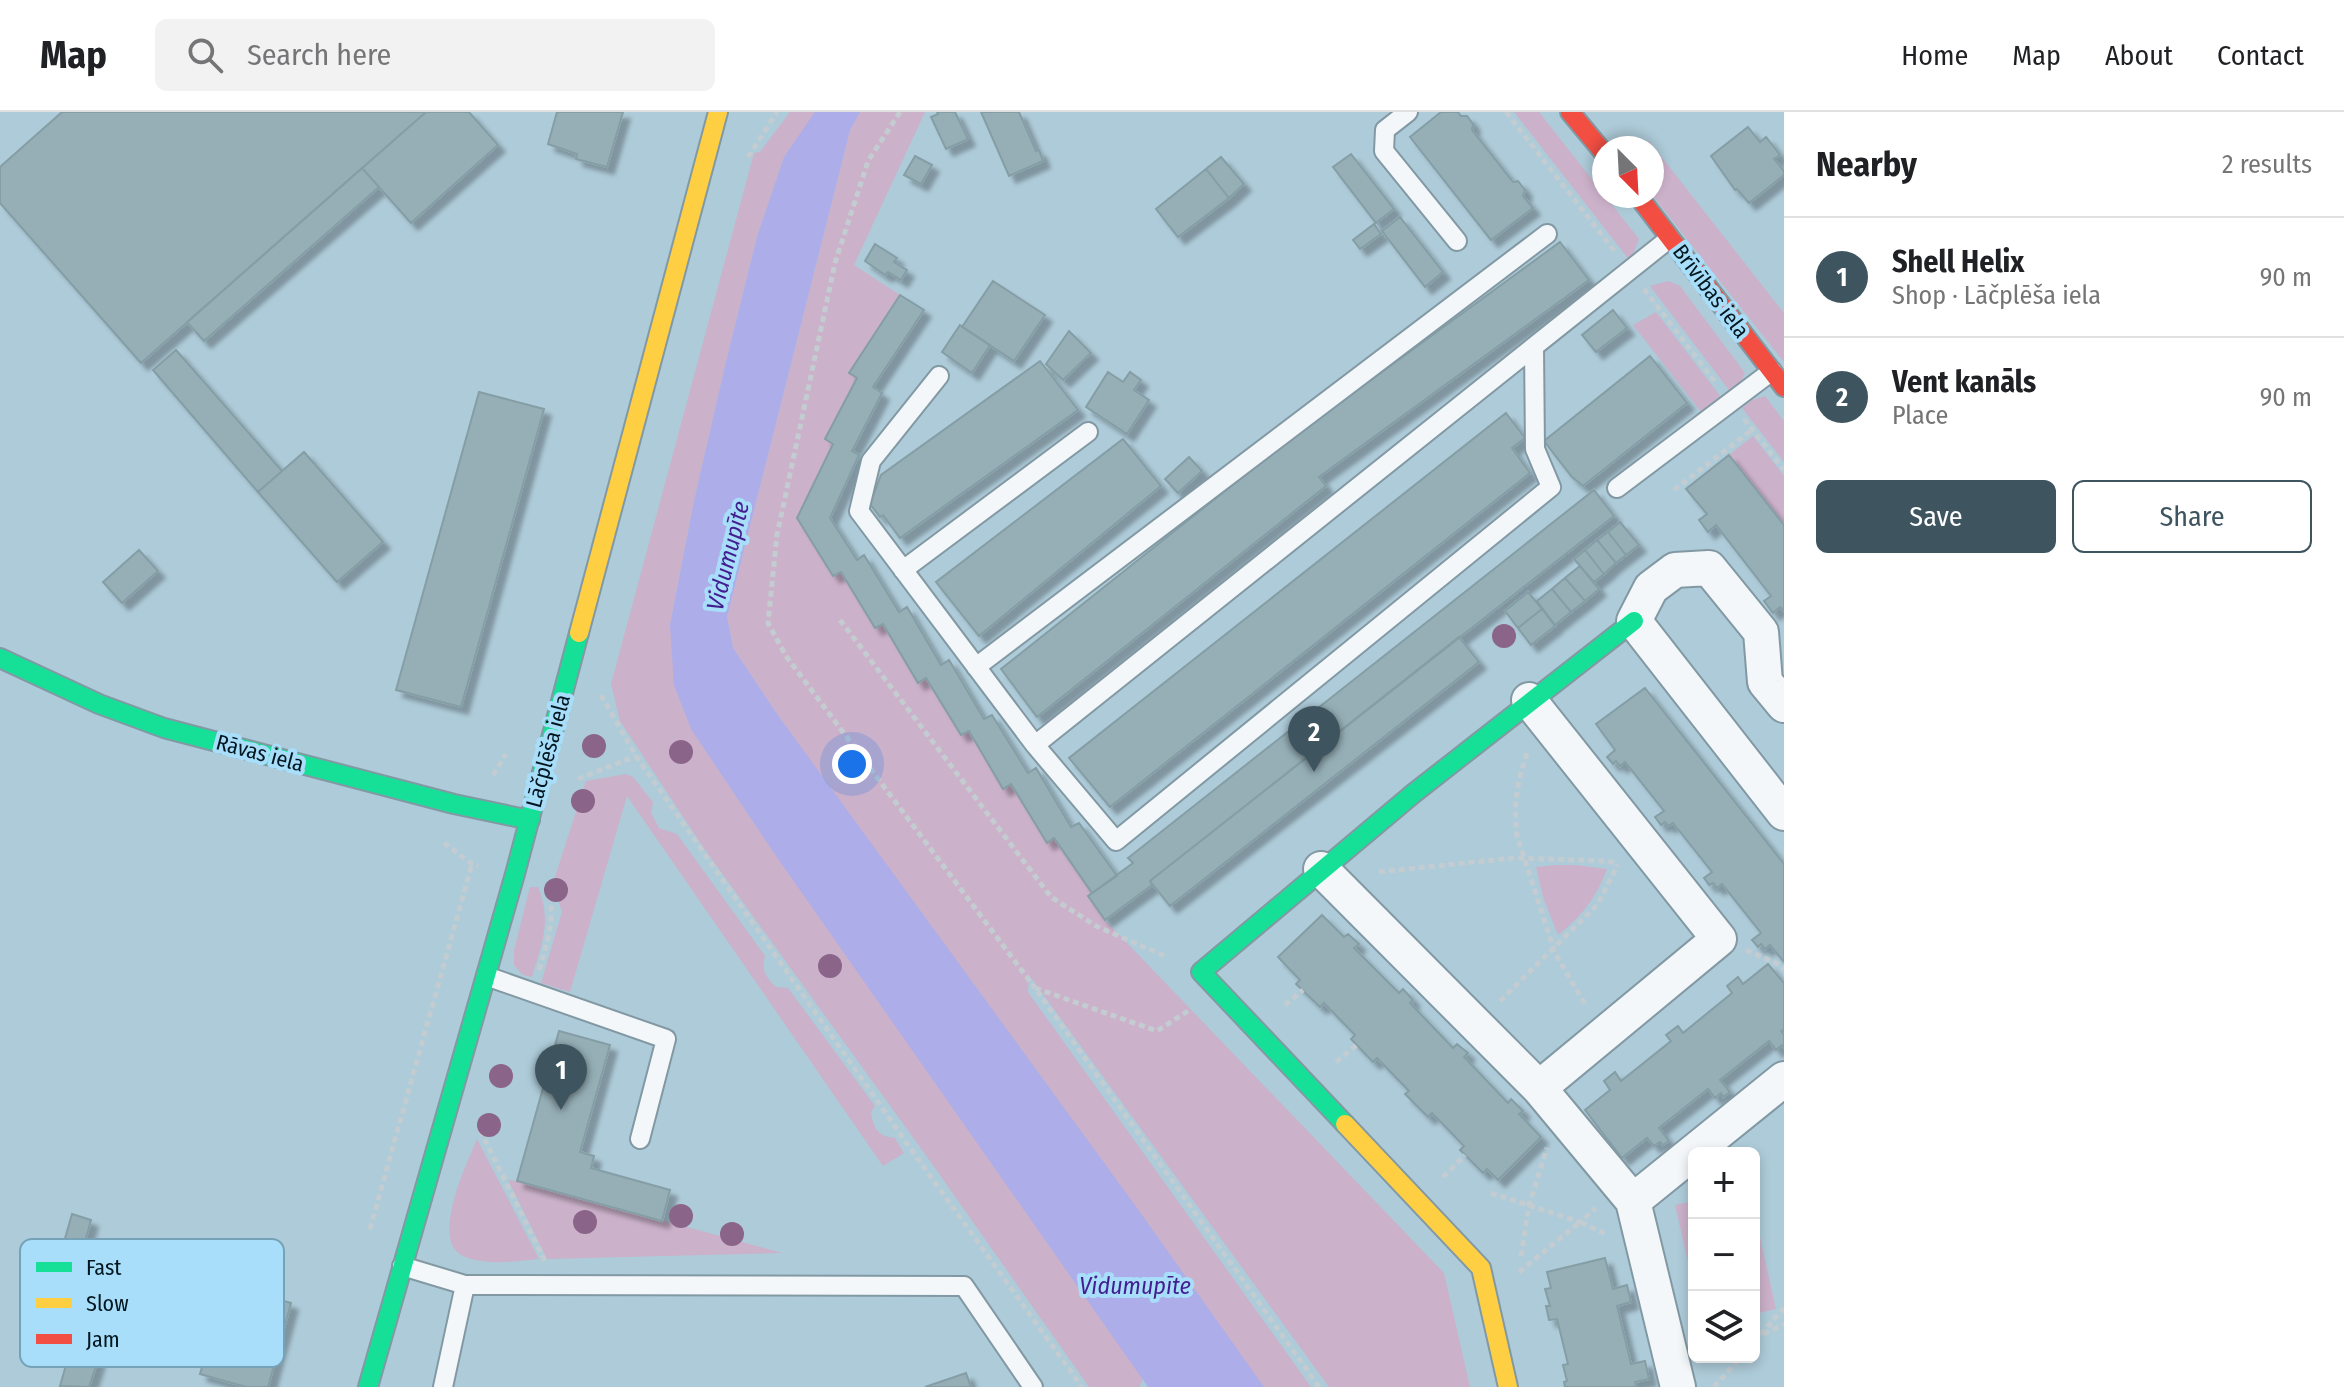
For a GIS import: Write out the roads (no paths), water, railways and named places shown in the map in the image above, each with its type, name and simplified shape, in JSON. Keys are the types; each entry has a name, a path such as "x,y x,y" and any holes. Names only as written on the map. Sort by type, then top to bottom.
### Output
{"street":[{"name":"Lāčplēša iela","path":"368,1387 530,820 718,112"},
{"path":"1570,112 1592,139"},
{"name":"Brīvības iela","path":"1647,208 1784,387"},
{"path":"1508,1387 1481,1268 1201,972 1535,707 1634,621 1651,588 1675,570 1709,568 1761,632 1765,682 1784,705"},
{"path":"1634,621 1784,813"},
{"name":"Rāvas iela","path":"0,658 99,704 164,728 454,804 530,820"},
{"path":"1535,707 1719,939 1605,1034 1548,1100"},
{"path":"1325,873 1548,1100 1633,1201 1678,1387"},
{"path":"1633,1201 1784,1079"}],"lane":[{"path":"1408,112 1385,130 1384,151 1457,241"},
{"path":"976,667 1547,234"},
{"path":"1035,745 1670,238"},
{"path":"939,376 871,461 859,511 1035,745 1116,841 1551,487 1535,449 1534,347"},
{"path":"1617,488 1772,371"},
{"path":"903,570 1088,432"},
{"path":"486,976 666,1039 640,1139"},
{"path":"402,1266 465,1285 964,1286 1033,1387"},
{"path":"443,1387 465,1285"}],"water":[{"name":"Vidumupīte","path":"815,112 860,112 850,130 727,617 733,648 777,714 1264,1387 1148,1387 774,853 691,729 674,685 670,625 725,366 757,237 784,157"}],"place":[{"name":"Vent kanāls","path":"1314,772"},
{"name":"Shell Helix","path":"561,1110"}]}
